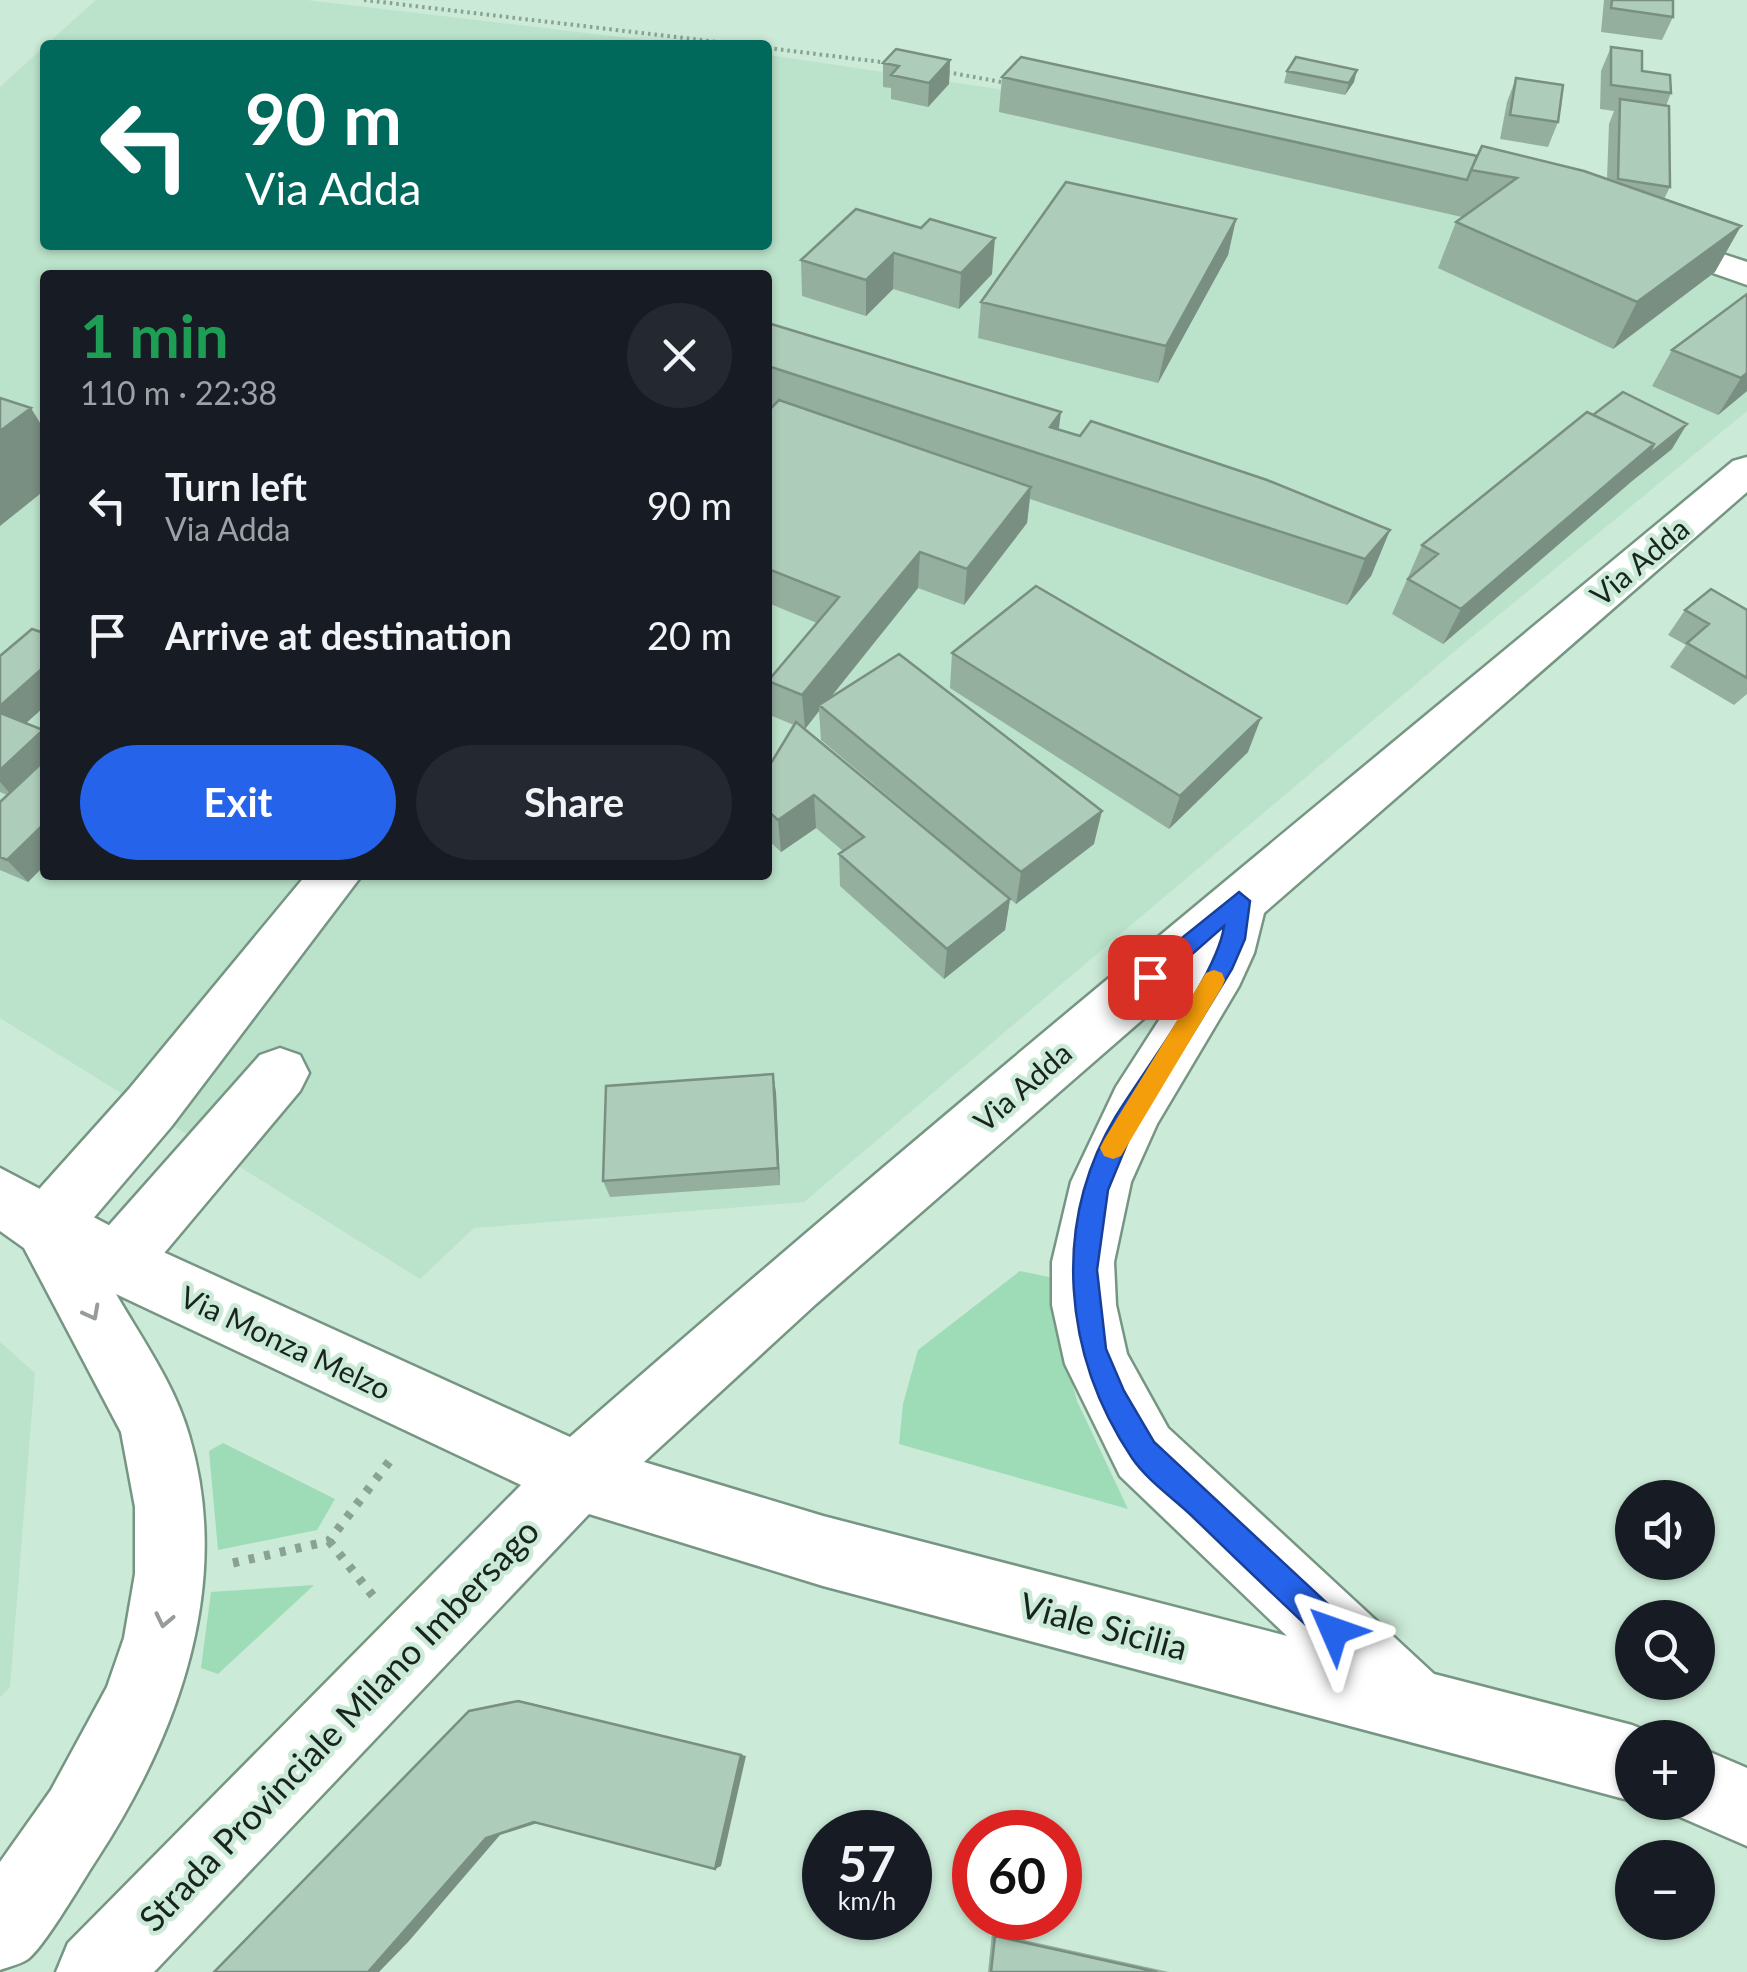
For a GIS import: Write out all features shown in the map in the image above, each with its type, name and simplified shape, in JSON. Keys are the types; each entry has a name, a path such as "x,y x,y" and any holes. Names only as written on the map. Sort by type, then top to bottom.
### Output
{"main road":[{"path":"1620,229 1747,274"},
{"name":"Via Adda","path":"578,1476 794,1282 1747,470"},
{"path":"0,1930 87,1808 112,1764 156,1653 174,1554 171,1508 155,1433 23,1212 150,1108 332,880"},
{"path":"1239,901 1234,939 1220,969 1122,1128 1096,1190 1085,1253 1089,1331 1114,1400 1144,1452 1416,1708"},
{"path":"117,1262 280,1073"},
{"name":"Via Monza Melzo","path":"23,1212 117,1262 578,1476"},
{"name":"Viale Sicilia","path":"578,1476 842,1556 1615,1759"},
{"name":"Strada Provinciale Milano Imbersago","path":"97,1972 578,1476"},
{"path":"1715,1774 1747,1777"},
{"path":"1715,1793 1747,1806"}],"path":[{"path":"364,0 701,40"},
{"path":"772,48 892,63"},
{"path":"927,68 1014,85"}],"shaded area":[{"path":"96,0 306,0 646,40 52,40"},
{"path":"40,51 40,250 772,250 772,56 1018,92 1465,192 1747,284 1747,411 1456,650 804,1202 474,1228 420,1279 0,1018 0,87"},
{"path":"1020,1271 1054,1278 1063,1347 1077,1401 1128,1509 899,1444 903,1404 918,1350"},
{"path":"0,1342 35,1373 10,1687 0,1697"},
{"path":"223,1443 335,1499 317,1530 218,1550 209,1451"},
{"path":"314,1585 218,1674 201,1668 211,1592"}],"building":[{"path":"1612,0 1673,0 1673,17 1611,8"},
{"path":"1611,47 1642,51 1642,71 1670,75 1671,93 1611,85"},
{"path":"896,49 950,60 929,83 891,75 899,66 883,63"},
{"path":"1021,57 1477,156 1467,180 1002,77"},
{"path":"1296,57 1357,70 1349,83 1287,71"},
{"path":"1516,78 1563,85 1558,122 1510,115"},
{"path":"1620,99 1669,106 1670,187 1618,179"},
{"path":"1482,146 1584,171 1741,226 1637,302 1456,222 1517,178 1471,170"},
{"path":"1066,182 1236,219 1166,346 981,302"},
{"path":"856,209 921,228 930,219 995,238 961,273 894,253 866,280 801,260"},
{"path":"1747,294 1747,373 1741,378 1672,350"},
{"path":"772,324 1061,412 1050,427 1080,436 1091,421 1267,480 1390,530 1365,559 772,367"},
{"path":"1623,392 1687,424 1647,456 1654,444 1593,415"},
{"path":"0,398 31,408 0,431"},
{"path":"779,400 1031,487 967,569 920,552 802,695 772,683 772,676 839,597 772,571 772,407"},
{"path":"1587,412 1654,444 1461,609 1408,579 1438,554 1422,545"},
{"path":"1036,586 1261,718 1180,796 952,653"},
{"path":"1711,589 1747,610 1747,678 1687,643 1709,624 1685,610"},
{"path":"32,629 40,632 40,670 0,706 0,656"},
{"path":"899,654 1102,811 1021,872 819,705"},
{"path":"0,713 40,729 40,733 0,770"},
{"path":"796,722 1010,899 947,949 839,854 864,837 814,795 778,820 772,815 772,761"},
{"path":"40,765 40,828 7,860 0,857 0,802"},
{"path":"773,1074 778,1168 603,1181 606,1086"},
{"path":"518,1701 741,1755 715,1869 534,1822 486,1838 368,1972 214,1972 469,1711"},
{"path":"995,1940 1013,1940 1157,1972 991,1972"}],"slow traffic":[{"path":"1113,1148 1214,980"}],"route":[{"path":"1150,977 1239,901 1234,939 1220,969 1122,1128 1096,1190 1084,1270 1093,1349 1114,1400 1144,1452 1334,1631"}]}
